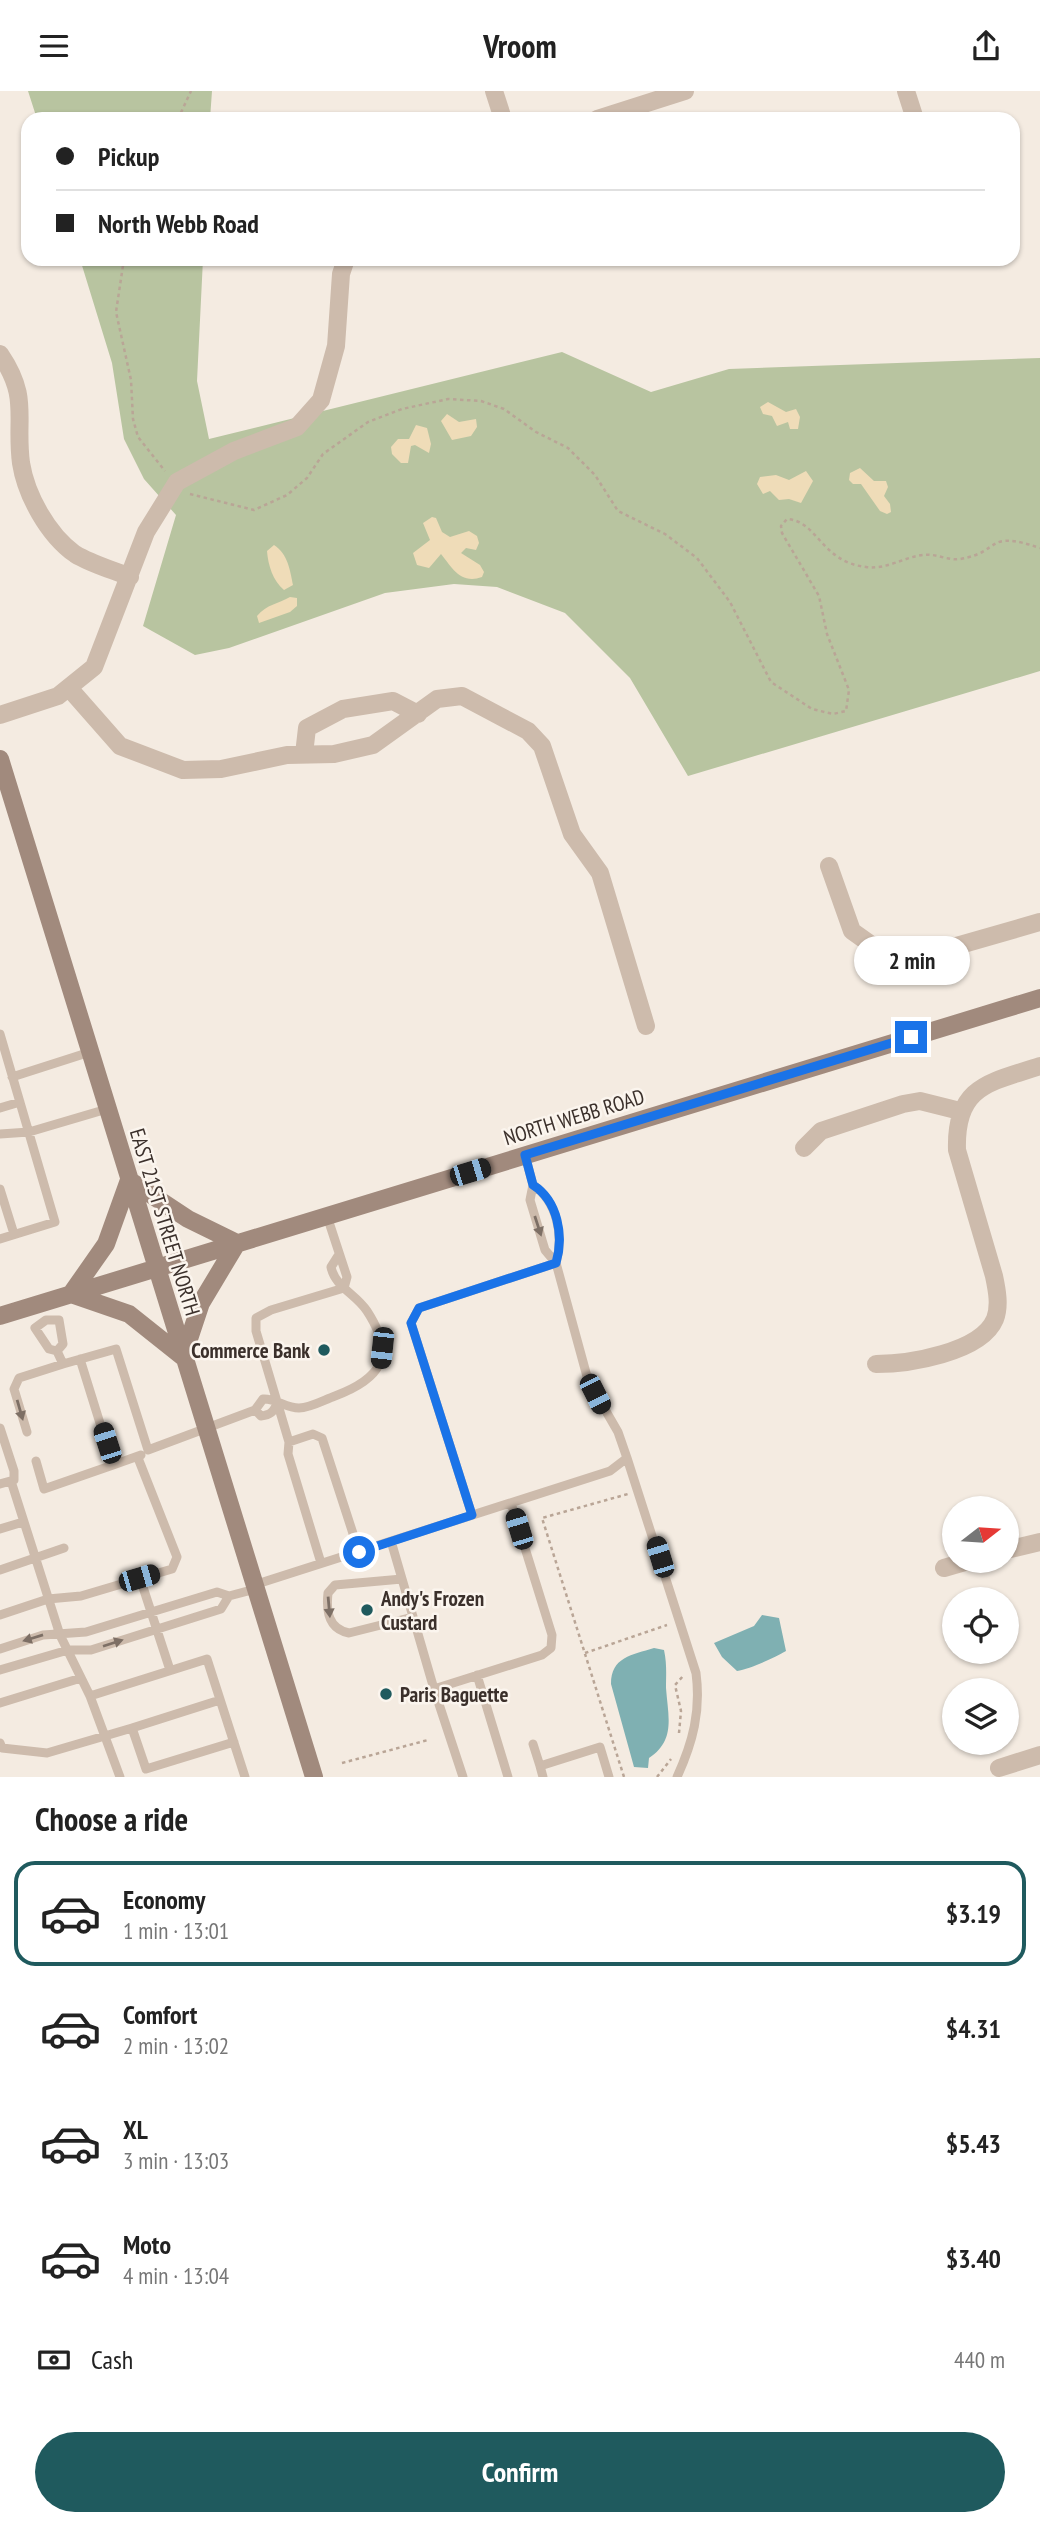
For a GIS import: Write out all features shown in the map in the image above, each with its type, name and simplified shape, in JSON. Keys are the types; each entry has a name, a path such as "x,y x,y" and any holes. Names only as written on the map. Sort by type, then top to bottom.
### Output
{"main road":[{"name":"EAST 21ST STREET NORTH","path":"0,759 314,1777"},
{"name":"NORTH WEBB ROAD","path":"0,1316 44,1311 71,1294 1040,998"},
{"path":"129,1180 188,1219 237,1243 201,1303 183,1357 129,1314 71,1294 106,1244 129,1180"}],"street":[{"path":"494,91 501,112"},
{"path":"623,112 685,91"},
{"path":"906,91 913,112"},
{"path":"0,715 58,696 94,667 146,532 177,482 234,451 297,427 321,400 336,346 344,266"},
{"path":"0,354 13,373 21,402 21,463 31,494 46,524 75,554 130,577"},
{"path":"69,688 120,745 183,770 221,769 304,754 334,754 373,745 437,699 462,696 528,731 542,746 572,834 600,873 646,1026"},
{"path":"304,754 307,728 343,709 393,701 418,714"},
{"path":"829,866 852,931 897,963 1040,922"},
{"path":"876,1364 906,1364 965,1346 986,1332 996,1317 998,1294 994,1276 957,1150 960,1111 974,1092 986,1083 1040,1066"},
{"path":"804,1148 821,1131 903,1104 920,1101 960,1111"},
{"path":"1019,1547 1040,1542"},
{"path":"999,1767 1040,1755"}],"lane":[{"path":"0,1034 55,1222 0,1239"},
{"path":"12,1077 90,1052"},
{"path":"0,1108 20,1102"},
{"path":"0,1134 29,1132 107,1109"},
{"path":"525,1155 533,1185 530,1200 545,1250 556,1263"},
{"path":"533,1185 546,1194 560,1236 556,1263 588,1380 618,1432 696,1673 699,1695 697,1719 688,1753 677,1777"},
{"path":"0,1189 14,1234"},
{"path":"327,1216 338,1256 348,1277 344,1288"},
{"path":"472,1515 411,1323 419,1308 556,1263"},
{"path":"278,1403 299,1408 354,1388 372,1378 380,1363 382,1348 366,1308 344,1288"},
{"path":"321,1563 288,1454 289,1442 256,1331 256,1318 271,1310 344,1288"},
{"path":"44,1311 59,1320 63,1344 57,1351 49,1349 35,1328 44,1311"},
{"path":"27,1432 14,1388 19,1378 116,1349 121,1380 132,1415 148,1450"},
{"path":"57,1351 63,1364"},
{"path":"80,1359 94,1388 111,1442 113,1465"},
{"path":"36,1461 44,1489 138,1458 148,1450 255,1410 261,1416 267,1415 274,1411 278,1403"},
{"path":"0,1428 14,1471 14,1480 0,1485"},
{"path":"289,1442 313,1434 322,1438 359,1552"},
{"path":"0,1615 48,1599 82,1596 172,1569 177,1557 138,1458"},
{"path":"0,1649 43,1635 60,1636 86,1632 217,1592 229,1596 321,1563 610,1471 627,1458"},
{"path":"10,1481 60,1636 107,1735 120,1777"},
{"path":"434,1689 542,1655 551,1648 552,1635 511,1503"},
{"path":"0,1529 23,1522"},
{"path":"391,1541 463,1777"},
{"path":"0,1570 64,1548"},
{"path":"139,1578 170,1670"},
{"path":"402,1579 335,1585 328,1593 328,1616 333,1625 349,1633 414,1617"},
{"path":"0,1670 68,1650 91,1650 221,1609 229,1596"},
{"path":"90,1696 207,1658 245,1777"},
{"path":"477,1675 508,1777"},
{"path":"0,1703 81,1678"},
{"path":"0,1743 2,1748 47,1753 220,1700"},
{"path":"132,1728 147,1773 234,1742"},
{"path":"533,1744 543,1777"},
{"path":"540,1766 600,1747 609,1777"}],"path":[{"path":"181,112 191,91"},
{"path":"123,266 116,312 131,380 133,419 138,437 187,493 254,510 287,495 307,478 323,454 368,422 402,409 448,399 481,401 504,409 536,432 568,448 596,475 618,511 665,534 697,558 730,602 771,682 812,709 833,714 846,711 849,690 827,634 819,596 782,533 781,526 787,519 803,522 833,557 869,568 921,555 960,559 998,540 1017,540 1040,548"},
{"path":"624,1777 542,1518 629,1493"},
{"path":"585,1653 670,1624"},
{"path":"678,1738 681,1711 675,1685 685,1674 683,1665"},
{"path":"342,1763 428,1739"},
{"path":"657,1777 675,1752"}],"green space":[{"path":"28,91 212,91 210,112 35,112"},
{"path":"82,266 203,266 197,381 209,439 562,352 651,392 729,369 1040,358 1040,671 688,776 630,678 565,613 497,587 454,584 385,593 229,648 195,655 143,626 176,515 144,479 124,439 112,363"}],"sand":[{"path":"768,402 786,412 796,409 800,417 798,429 790,429 788,422 777,426 772,416 763,414 760,407"},
{"path":"447,414 459,422 476,419 477,427 471,436 452,440 441,421"},
{"path":"416,425 427,428 431,444 429,453 415,445 411,446 408,463 401,463 392,454 391,447 398,439 409,439"},
{"path":"860,468 874,481 886,481 888,487 884,496 890,504 891,512 887,514 880,511 861,484 853,484 849,480 850,473"},
{"path":"806,471 813,481 801,503 789,499 779,500 770,491 763,494 757,484 760,477 776,475 789,480"},
{"path":"432,517 436,518 442,532 450,537 469,531 477,536 479,543 476,550 466,548 461,553 480,565 484,572 482,577 474,579 462,576 441,554 429,568 417,565 413,553 430,540 423,523"},
{"path":"274,545 285,558 291,574 293,585 284,590 274,577 269,562 267,551"},
{"path":"290,597 297,598 297,606 290,612 259,623 257,616 261,612"}],"water":[{"path":"762,1615 779,1618 786,1651 737,1671 722,1657 714,1643 754,1626"},
{"path":"654,1648 664,1650 665,1655 669,1718 667,1735 658,1751 649,1758 648,1768 634,1767 611,1684 612,1675 624,1659"}],"place":[{"name":"Commerce Bank","path":"324,1350"},
{"name":"Andy's Frozen Custard","path":"367,1610"},
{"name":"Paris Baguette","path":"386,1694"}],"route":[{"path":"359,1552 472,1515 411,1323 419,1308 556,1263 561,1247 560,1236 549,1199 533,1185 525,1155 911,1037"}]}
